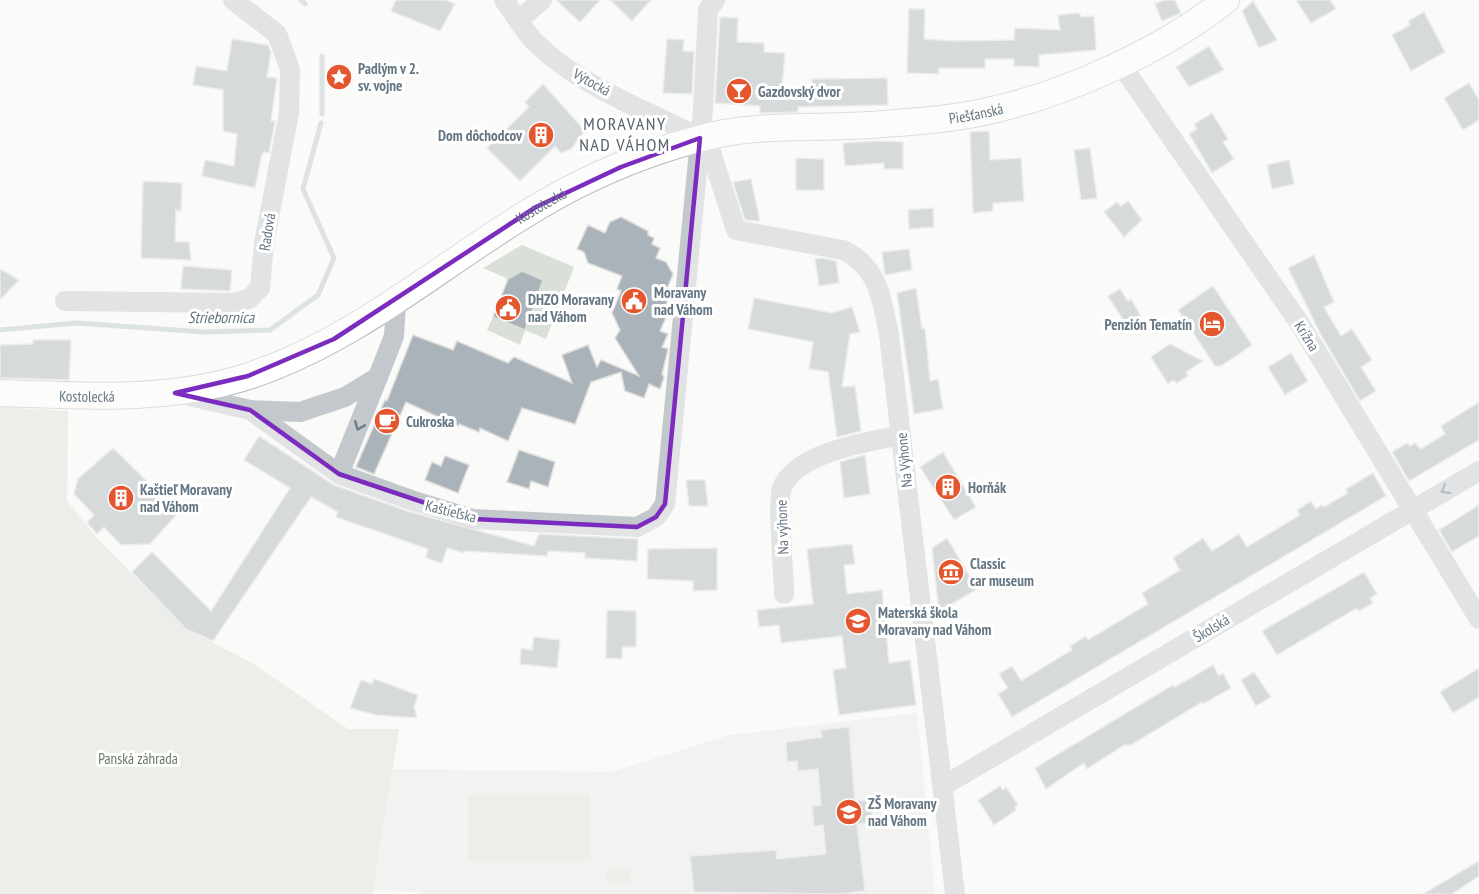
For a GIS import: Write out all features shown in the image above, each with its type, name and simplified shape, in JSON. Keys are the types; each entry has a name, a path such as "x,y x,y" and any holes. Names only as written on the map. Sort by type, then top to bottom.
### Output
{"main road":[{"name":"Piešťanská","path":"700,138 754,130 868,125 986,112 1062,88 1120,63 1205,16 1226,0"},
{"name":"Kostolecká","path":"0,393 122,396 175,393 224,383 272,368 334,339 396,303 536,207 621,167 700,138"}],"street":[{"name":"Radová","path":"64,301 232,303 249,299 260,288 264,243 289,113 290,69 277,34 233,0"},
{"name":"Výtocká","path":"504,0 535,43 571,71 700,138"},
{"path":"519,20 542,0"},
{"path":"700,138 708,10 715,0"},
{"name":"Krížna","path":"1120,63 1300,324 1479,619"},
{"name":"Na Výhone","path":"700,138 710,149 736,230 834,247 856,256 868,267 879,291 889,335 956,894"},
{"name":"Kaštieľska","path":"339,474 473,519 637,527 656,517 664,504 700,138"},
{"path":"339,474 394,336 396,303"},
{"name":"Kostolecká","path":"175,393 250,410 300,412 345,397 378,377"},
{"name":"Kostolecká","path":"250,410 339,474"},
{"name":"Na výhone","path":"784,594 781,489 791,473 833,450 901,435"},
{"name":"Školská","path":"943,786 1479,471"}],"highlighted area":[{"path":"700,138 665,504 656,517 637,527 473,519 339,474 250,410 175,393 248,376 334,339 536,207 621,167"}],"shaded area":[{"path":"917,713 935,894 420,894 419,892 374,890 393,769 611,772 730,735"}],"green space":[{"path":"522,245 574,267 546,339 525,330 520,345 487,330 493,317 525,329 533,309 528,307 543,280 522,271 508,279 483,268"},
{"name":"Panská záhrada","path":"0,407 68,411 67,501 97,538 186,629 254,664 348,729 399,729 373,894 0,894"},
{"path":"468,795 590,795 591,861 468,861"},
{"path":"607,869 631,870 631,883 607,883"}],"building":[{"path":"396,0 446,0 455,4 440,31 391,11"},
{"path":"556,0 600,0 580,22"},
{"path":"610,0 651,0 632,21"},
{"path":"1164,0 1175,0 1181,13 1162,21 1155,4"},
{"path":"1296,0 1330,0 1336,9 1311,23"},
{"path":"1253,1 1277,40 1259,48 1242,11"},
{"path":"909,9 925,9 924,39 953,41 1014,40 1015,28 1060,30 1058,15 1080,13 1080,17 1094,16 1096,50 1039,55 1039,67 1014,66 1014,59 985,59 985,68 939,68 939,74 907,73"},
{"path":"1424,12 1445,52 1411,71 1392,35 1410,25 1408,21"},
{"path":"720,17 738,18 737,42 764,43 764,52 785,53 782,88 812,91 812,79 887,78 888,105 798,107 798,112 760,113 760,106 715,103"},
{"path":"232,39 268,45 271,52 267,77 277,78 271,121 275,121 269,153 262,154 255,188 202,176 205,160 234,166 237,134 223,131 223,90 193,85 196,66 227,71"},
{"path":"667,39 684,40 683,51 694,52 692,94 663,93"},
{"path":"1209,46 1224,70 1189,87 1176,67"},
{"path":"1469,83 1479,100 1479,120 1463,130 1444,98"},
{"name":"Dom dôchodcov","path":"543,84 585,131 571,149 561,153 555,146 520,181 487,148 529,107 525,102"},
{"path":"1212,113 1228,139 1223,142 1234,159 1212,173 1189,134 1197,129 1194,124"},
{"path":"989,131 990,160 1021,158 1024,201 993,203 993,211 973,213 970,132"},
{"path":"903,142 903,169 884,169 884,163 845,166 843,143"},
{"path":"1090,148 1097,198 1081,200 1074,150"},
{"path":"796,158 824,159 824,190 796,190"},
{"path":"1289,160 1294,184 1272,189 1267,165"},
{"path":"751,179 760,221 745,220 733,182"},
{"path":"143,181 182,183 181,211 176,210 175,242 189,242 191,260 141,258"},
{"path":"1128,201 1142,220 1124,237 1104,212 1117,202 1121,206"},
{"path":"933,208 934,227 909,229 908,210"},
{"path":"621,217 648,231 648,235 654,238 652,244 660,248 656,258 666,262 673,274 664,296 667,302 662,312 667,315 660,331 668,334 662,347 668,349 660,389 649,384 644,398 625,391 621,372 591,382 575,424 522,408 508,441 480,428 479,432 459,424 458,426 406,402 374,474 356,467 385,400 387,401 413,335 453,350 457,341 508,363 514,357 572,383 562,355 588,345 597,367 601,360 639,376 615,338 620,330 612,313 621,291 617,289 622,276 588,263 584,252 577,249 588,225 605,233 610,222"},
{"path":"909,249 912,270 885,275 882,252"},
{"path":"1314,255 1334,302 1324,307 1341,336 1352,329 1372,360 1361,367 1376,391 1360,401 1321,335 1288,268"},
{"path":"815,259 836,261 839,283 819,286"},
{"path":"183,266 232,270 230,291 181,289"},
{"path":"0,269 19,280 0,300"},
{"path":"522,271 543,280 525,330 493,317 508,279"},
{"name":"Penzión Tematín","path":"1213,286 1252,345 1221,366 1215,366 1178,310"},
{"path":"916,288 922,329 925,328 930,381 938,379 943,409 914,414 897,293"},
{"path":"1120,289 1128,301 1131,299 1141,316 1131,322 1125,323 1108,296"},
{"path":"754,298 832,313 852,307 860,332 850,334 842,387 855,386 861,431 837,437 828,372 809,369 813,342 748,329"},
{"path":"33,340 71,340 69,380 0,378 0,345 33,344"},
{"path":"1170,344 1203,361 1186,372 1188,376 1177,383 1173,380 1168,384 1151,357"},
{"path":"1291,353 1308,381 1285,395 1268,367"},
{"path":"1479,402 1479,440 1409,481 1392,452 1407,443 1410,446 1415,443 1421,449 1445,434 1441,426"},
{"path":"259,436 334,485 407,511 534,546 539,534 638,539 637,561 585,558 585,553 548,551 547,556 464,551 464,553 447,548 442,563 426,558 428,549 336,517 338,512 311,497 213,641 186,629 132,572 152,552 211,611 290,488 244,460"},
{"name":"Kaštieľ Moravany nad Váhom","path":"113,448 168,502 187,503 150,544 121,545 104,527 97,534 87,523 94,515 74,494 78,479"},
{"path":"519,450 555,462 548,487 531,481 529,489 507,482"},
{"name":"Horňák","path":"943,452 976,507 954,520 920,467"},
{"path":"865,455 870,494 844,498 840,462"},
{"path":"445,456 469,465 458,493 425,480 432,462 441,466"},
{"path":"1373,473 1386,496 1012,717 998,694 1008,688 999,674 1012,666 1021,681 1072,650 1070,646 1086,636 1088,640 1148,604 1142,593 1180,570 1173,558 1203,538 1212,551 1239,534 1247,547 1300,515 1297,510 1311,501 1316,509 1322,505 1324,507 1348,493 1346,489"},
{"path":"686,480 705,480 708,506 689,506"},
{"path":"1479,505 1479,536 1452,552 1439,530"},
{"path":"947,538 977,589 939,612 932,548"},
{"path":"852,544 855,564 844,565 847,594 882,590 889,663 910,660 916,705 839,715 833,670 846,668 842,636 781,643 779,625 759,627 757,610 813,604 807,549"},
{"path":"717,548 717,590 693,591 693,581 647,579 648,549"},
{"path":"1364,572 1377,594 1370,598 1373,603 1359,611 1357,608 1277,655 1262,631"},
{"path":"607,610 636,611 636,647 622,647 622,659 606,658"},
{"path":"534,637 560,640 557,668 520,664 521,648 532,650"},
{"path":"1213,665 1219,676 1223,673 1231,688 1203,704 1202,702 1131,745 1124,745 1087,769 1084,763 1046,789 1035,768 1173,685 1175,687"},
{"path":"1479,668 1479,697 1453,713 1440,692"},
{"path":"1254,672 1271,697 1256,706 1241,680"},
{"path":"374,679 418,695 414,707 417,718 376,715 350,708 361,680 372,684"},
{"path":"849,727 855,801 870,800 873,823 857,824 865,891 839,894 694,892 690,856 776,850 777,859 826,854 823,825 814,826 812,806 821,805 818,769 798,771 797,761 787,762 786,742 822,737 821,730"},
{"path":"1000,786 1003,790 1006,787 1018,805 1015,807 1016,810 994,825 978,800"},
{"path":"1479,861 1479,876 1452,894 1423,894"}],"waterway":[{"name":"Striebornica","path":"301,0 305,4"},
{"name":"Striebornica","path":"322,56 322,114"},
{"name":"Striebornica","path":"0,330 77,323 204,332 270,330 318,295 334,258 303,189 321,123"}],"place":[{"name":"Padlým v 2. sv. vojne","path":"339,77"},
{"name":"Gazdovský dvor","path":"739,91"},
{"name":"Dom dôchodcov","path":"541,135"},
{"name":"Moravany nad Váhom","path":"634,301"},
{"name":"DHZO Moravany nad Váhom","path":"508,308"},
{"name":"Penzión Tematín","path":"1212,324"},
{"name":"Cukroska","path":"387,421"},
{"name":"Horňák","path":"948,487"},
{"name":"Kaštieľ Moravany nad Váhom","path":"121,498"},
{"name":"Classic car museum","path":"951,572"},
{"name":"Materská škola Moravany nad Váhom","path":"858,621"},
{"name":"ZŠ Moravany nad Váhom","path":"849,812"}],"district":[{"name":"MORAVANY NAD VÁHOM","path":"625,133"}]}
